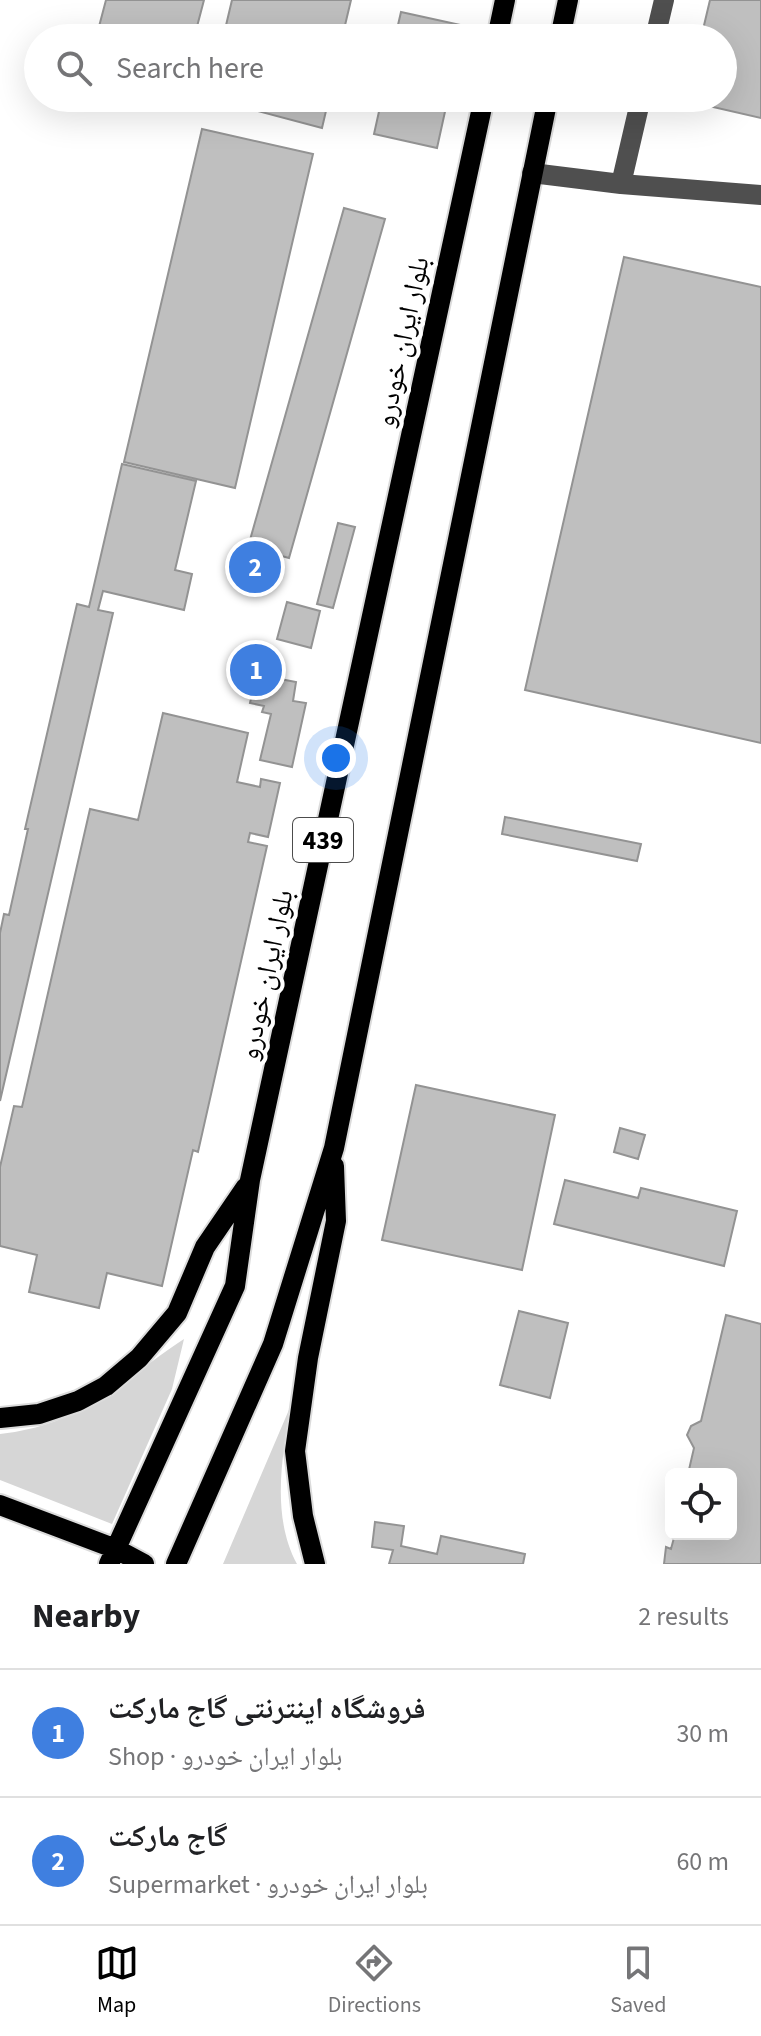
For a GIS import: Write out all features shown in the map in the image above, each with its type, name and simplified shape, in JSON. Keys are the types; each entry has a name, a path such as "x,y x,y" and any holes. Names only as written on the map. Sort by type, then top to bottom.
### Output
{"main road":[{"path":"500,24 505,0"},
{"path":"563,24 568,0"},
{"name":"بلوار ایران خودرو","path":"113,1557 235,1286 250,1180 481,112"},
{"name":"439","path":"176,1564 273,1344 334,1148 545,112"},
{"path":"315,1564 303,1516 295,1451 308,1358 336,1221 334,1148"},
{"path":"0,1418 39,1414 78,1401 106,1386 139,1358 177,1313 205,1247 250,1180"},
{"path":"0,1505 113,1557 144,1564"}],"lane":[{"path":"658,24 664,0"},
{"path":"621,184 638,112"},
{"path":"532,173 621,184 761,195"}],"shaded area":[{"path":"184,1339 172,1389 112,1524 0,1480 0,1434 29,1429 78,1411"},
{"path":"291,1405 282,1465 281,1506 289,1545 297,1564 223,1564"}],"building":[{"path":"106,0 204,0 198,24 100,24"},
{"path":"232,0 351,0 345,24 226,24"},
{"path":"710,0 761,0 761,118 735,112 737,24 704,24"},
{"path":"401,12 456,24 398,24"},
{"path":"262,112 326,112 322,128"},
{"path":"379,112 445,112 437,148 374,134"},
{"path":"202,129 313,154 235,488 124,462"},
{"path":"344,208 385,219 289,558 248,547"},
{"path":"624,257 761,287 761,743 525,690"},
{"path":"122,464 196,481 175,570 192,574 184,610 103,591 98,610 113,613 0,1101 0,933 4,914 9,915 28,829 25,829 77,604 89,607"},
{"path":"338,523 355,527 333,608 317,604"},
{"path":"287,602 320,611 311,648 277,639"},
{"path":"256,677 272,681 271,685 278,687 280,679 296,682 293,701 306,703 292,767 260,760 271,714 262,712 264,706 250,703"},
{"path":"163,713 248,733 237,782 260,787 261,779 280,783 268,837 250,833 248,842 267,846 198,1152 193,1150 162,1286 107,1273 99,1308 29,1292 37,1255 0,1246 0,1167 14,1106 22,1107 90,809 138,820"},
{"path":"505,817 641,844 637,861 502,834"},
{"path":"416,1085 555,1115 522,1270 382,1240"},
{"path":"620,1128 645,1135 638,1159 614,1152"},
{"path":"565,1180 638,1198 641,1188 737,1211 724,1266 554,1224"},
{"path":"519,1311 568,1323 550,1398 500,1385"},
{"path":"726,1315 761,1324 761,1564 664,1564 666,1547 671,1549 673,1540 737,1540 737,1468 689,1468 694,1448 687,1435 691,1426 701,1421"},
{"path":"375,1522 404,1526 401,1546 437,1554 441,1536 525,1554 523,1564 389,1564 393,1550 372,1547"}],"place":[{"name":"گاج مارکت","path":"255,567"},
{"name":"فروشگاه اینترنتی گاج مارکت","path":"256,670"}]}
